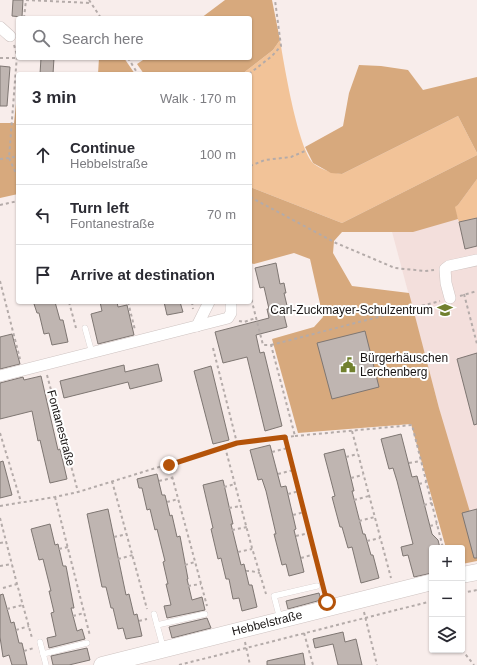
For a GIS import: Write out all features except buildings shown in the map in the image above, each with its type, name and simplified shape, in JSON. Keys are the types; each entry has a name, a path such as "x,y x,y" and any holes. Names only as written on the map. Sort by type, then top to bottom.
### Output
{"street":[{"path":"0,26 10,36"},
{"path":"450,298 446,283 445,269 450,266 477,260"},
{"path":"197,326 208,304"},
{"path":"0,376 228,318 231,314 231,304"},
{"path":"465,574 477,572"},
{"name":"Hebbelstraße","path":"102,665 429,583"}],"lane":[{"path":"85,328 92,353"},
{"path":"280,620 274,596 320,585"},
{"path":"157,625 206,613"},
{"path":"154,614 163,650"},
{"path":"40,642 46,665"},
{"path":"44,654 89,643"}],"path":[{"path":"24,16 26,0 91,3"},
{"path":"89,0 100,16"},
{"path":"252,72 272,56 280,46 275,0"},
{"path":"10,36 15,47 16,58 9,158 16,174"},
{"path":"0,58 16,58"},
{"path":"129,60 137,72"},
{"path":"252,165 265,160 291,157 305,151"},
{"path":"0,159 16,156"},
{"path":"252,198 336,243 396,268 425,271 445,269"},
{"path":"0,205 16,201"},
{"path":"0,281 23,370"},
{"path":"252,302 263,345 271,345 477,291"},
{"path":"464,294 477,344"},
{"path":"129,304 138,341"},
{"path":"228,318 244,322 256,318"},
{"path":"271,345 295,436"},
{"path":"213,348 237,443"},
{"name":"Fontanestraße","path":"44,365 78,492"},
{"path":"0,506 78,492 237,443 412,425 442,545"},
{"path":"352,431 391,578"},
{"path":"0,432 21,502"},
{"path":"285,437 315,554 320,585"},
{"name":"Hebbelstraße","path":"225,447 252,548 267,597 274,596"},
{"path":"272,452 288,448"},
{"path":"346,457 358,454"},
{"path":"409,463 421,461"},
{"path":"169,465 201,584 206,613"},
{"path":"278,474 294,470"},
{"path":"351,478 364,475"},
{"path":"159,481 172,478"},
{"path":"112,481 148,611 154,614"},
{"path":"419,484 426,482"},
{"path":"224,487 235,484"},
{"path":"288,494 299,491"},
{"path":"354,500 369,496"},
{"path":"55,497 84,613 89,643"},
{"path":"167,502 178,499"},
{"path":"424,505 432,503"},
{"path":"229,508 241,506"},
{"path":"293,515 304,512"},
{"path":"359,521 375,517"},
{"path":"0,518 32,639 40,642"},
{"path":"430,526 437,524"},
{"path":"232,530 247,527"},
{"path":"296,536 310,533"},
{"path":"114,537 127,534"},
{"path":"367,541 380,538"},
{"path":"0,543 6,542"},
{"path":"59,549 68,547"},
{"path":"238,552 252,548"},
{"path":"301,558 315,554"},
{"path":"118,559 133,555"},
{"path":"185,565 195,562"},
{"path":"0,566 12,564"},
{"path":"246,571 261,574"},
{"path":"3,588 17,584"},
{"path":"188,586 201,584"},
{"path":"465,592 477,590"},
{"path":"179,665 188,664 365,617 429,603"},
{"path":"7,609 23,605"},
{"path":"364,611 377,665"},
{"path":"73,616 84,613"},
{"path":"16,630 29,626"},
{"path":"304,633 313,665"},
{"path":"245,641 250,665"},
{"path":"464,653 474,665"}],"shaded area":[{"path":"225,0 272,0 280,40 273,50 245,72 143,72 137,64 143,60 252,60 252,16 204,16"},
{"path":"280,40 297,125 308,156 317,166 328,171 342,174 458,116 477,155 342,223 252,188 252,72 245,72 273,50"},
{"path":"99,60 125,60 134,72 98,72"},
{"path":"359,65 381,66 408,70 423,90 477,77 477,153 458,116 342,174 331,173 313,163 305,147 343,126 349,93"},
{"path":"16,104 16,194 0,198 0,123 14,123"},
{"path":"477,155 477,179 455,207 458,219 413,232 342,232 334,241 333,253 352,286 409,293 439,408 477,532 477,561 465,563 465,545 445,545 411,424 298,433 272,339 314,327 323,317 310,259 294,253 252,264 252,188 342,223"},
{"name":"Carl-Zuckmayer-Schulzentrum","path":"477,162 477,542 470,543 439,408 387,213"},
{"path":"477,179 477,218 459,222 454,207 458,205"}],"place":[{"name":"Carl-Zuckmayer-Schulzentrum","path":"445,310"},
{"name":"Bürgerhäuschen Lerchenberg","path":"348,365"}],"route":[{"path":"169,465 237,443 285,437 327,602"}]}
